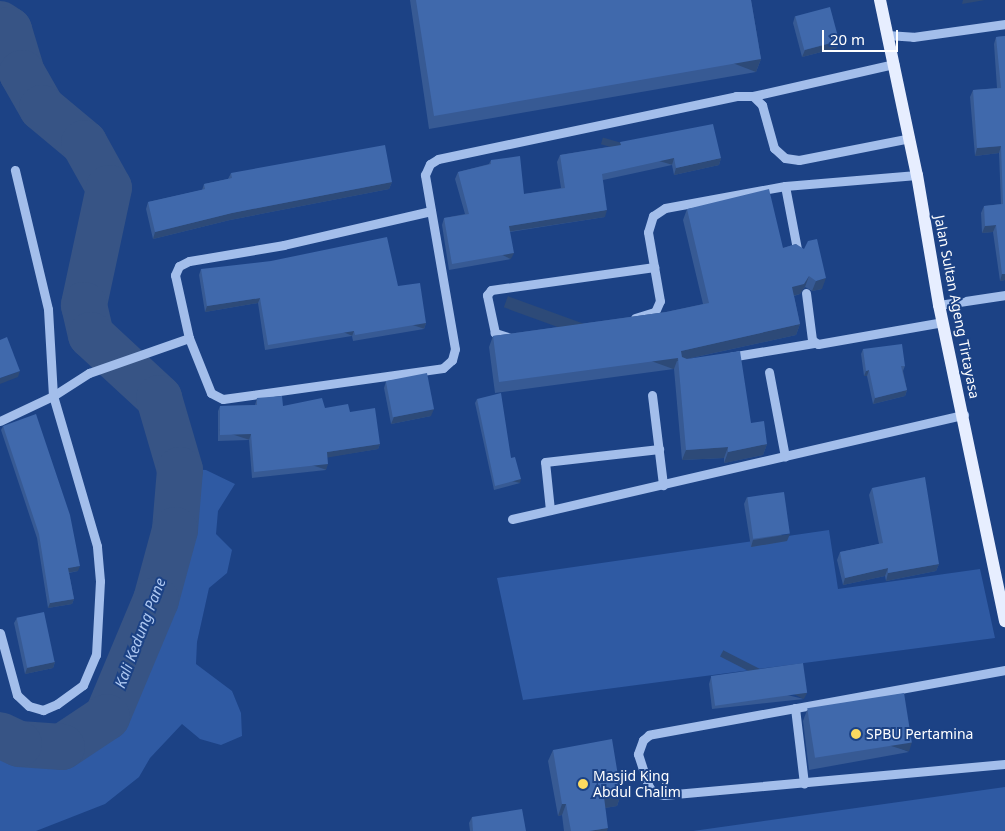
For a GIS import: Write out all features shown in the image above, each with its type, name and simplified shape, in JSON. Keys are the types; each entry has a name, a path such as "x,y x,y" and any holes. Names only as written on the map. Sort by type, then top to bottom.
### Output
{"main road":[{"name":"Jalan Sultan Ageng Tirtayasa","path":"880,0 910,138 938,305 964,415 1005,620"}],"street":[{"path":"887,35 913,37 1005,24"},
{"path":"431,211 284,245 189,261 179,266 175,275 189,338 211,393 223,399 443,368 452,360 455,349 425,175 430,164 438,160 736,96 753,96 894,64"},
{"path":"753,96 762,105 774,148 786,158 799,160 910,138"},
{"path":"0,633 17,695 29,706 43,710 57,704 83,685 96,655 100,581 97,546 52,396 48,309 15,170"},
{"path":"623,320 655,312 660,301 648,232 654,216 665,208 786,186 917,175"},
{"path":"786,186 798,254"},
{"path":"516,336 500,337 495,333 487,295 491,290 654,267"},
{"path":"806,293 814,343"},
{"path":"938,305 1005,295"},
{"path":"720,358 942,322"},
{"path":"0,421 52,396 89,373 189,338"},
{"path":"770,372 785,457"},
{"path":"652,395 663,485"},
{"path":"512,519 964,415"},
{"path":"550,510 545,462 659,449"},
{"path":"1005,670 649,735 643,740 638,754 648,785 653,793 664,796 1005,764"},
{"path":"795,708 804,783"}],"shaded area":[{"path":"190,469 206,470 235,484 218,511 216,534 232,550 227,573 209,588 197,642 196,664 232,691 241,713 242,736 221,745 200,739 182,724 150,758 139,777 105,804 36,831 0,831 0,746 16,753 65,757 115,723 165,603 184,532"},
{"path":"829,530 838,589 980,569 995,638 523,700 497,578"},
{"path":"1005,787 1005,831 693,831"}],"building":[{"path":"416,0 751,0 761,59 434,116"},
{"path":"830,7 839,41 804,50 795,16"},
{"path":"1005,36 1005,274 1002,274 996,225 985,226 984,206 1003,204 1001,146 977,148 973,90 1001,88 996,37"},
{"path":"713,124 721,158 676,168 674,158 602,174 607,210 509,226 514,253 452,264 444,218 469,214 458,172 491,164 491,160 520,156 524,194 565,188 560,155 621,145 620,142"},
{"path":"385,145 392,182 232,213 155,232 148,202 205,189 204,184 232,178 231,173"},
{"path":"769,189 783,248 796,244 804,249 808,241 817,239 826,278 816,281 809,276 804,284 792,287 800,324 681,351 682,357 687,359 740,351 751,423 764,421 767,444 728,452 728,447 686,450 678,358 499,382 493,336 666,312 709,303 687,209"},
{"path":"387,237 398,286 420,283 426,323 355,335 354,331 268,345 260,298 207,306 201,269 271,261"},
{"path":"7,337 20,371 0,378 0,340"},
{"path":"902,344 905,366 901,366 907,390 875,398 869,370 866,371 863,349"},
{"path":"427,373 434,409 393,417 386,381"},
{"path":"501,393 511,458 515,457 521,479 495,486 477,399"},
{"path":"282,396 283,406 322,398 325,408 348,404 350,412 375,408 380,444 327,452 328,464 254,472 251,434 220,435 220,406 257,405 257,398"},
{"path":"36,414 70,515 80,566 68,568 74,599 50,603 39,534 3,426"},
{"path":"925,477 939,564 888,573 888,568 845,578 840,552 883,543 872,488"},
{"path":"784,492 790,534 753,539 747,497"},
{"path":"44,612 55,662 27,668 17,618"},
{"path":"803,663 807,693 715,706 711,676"},
{"path":"904,693 912,742 815,758 807,708"},
{"name":"Masjid King Abdul Chalim","path":"612,739 621,794 604,797 608,828 571,831 566,804 562,804 553,750"},
{"path":"522,809 526,831 473,831 472,817"}],"waterway":[{"name":"Kali Kedung Pane","path":"0,24 9,30 22,73 42,108 84,143 109,188 84,305 91,335 159,398 180,470 175,530 156,600 107,717 62,747 19,744 0,735"}],"place":[{"name":"SPBU Pertamina","path":"856,734"},
{"name":"Masjid King Abdul Chalim","path":"583,784"}]}
